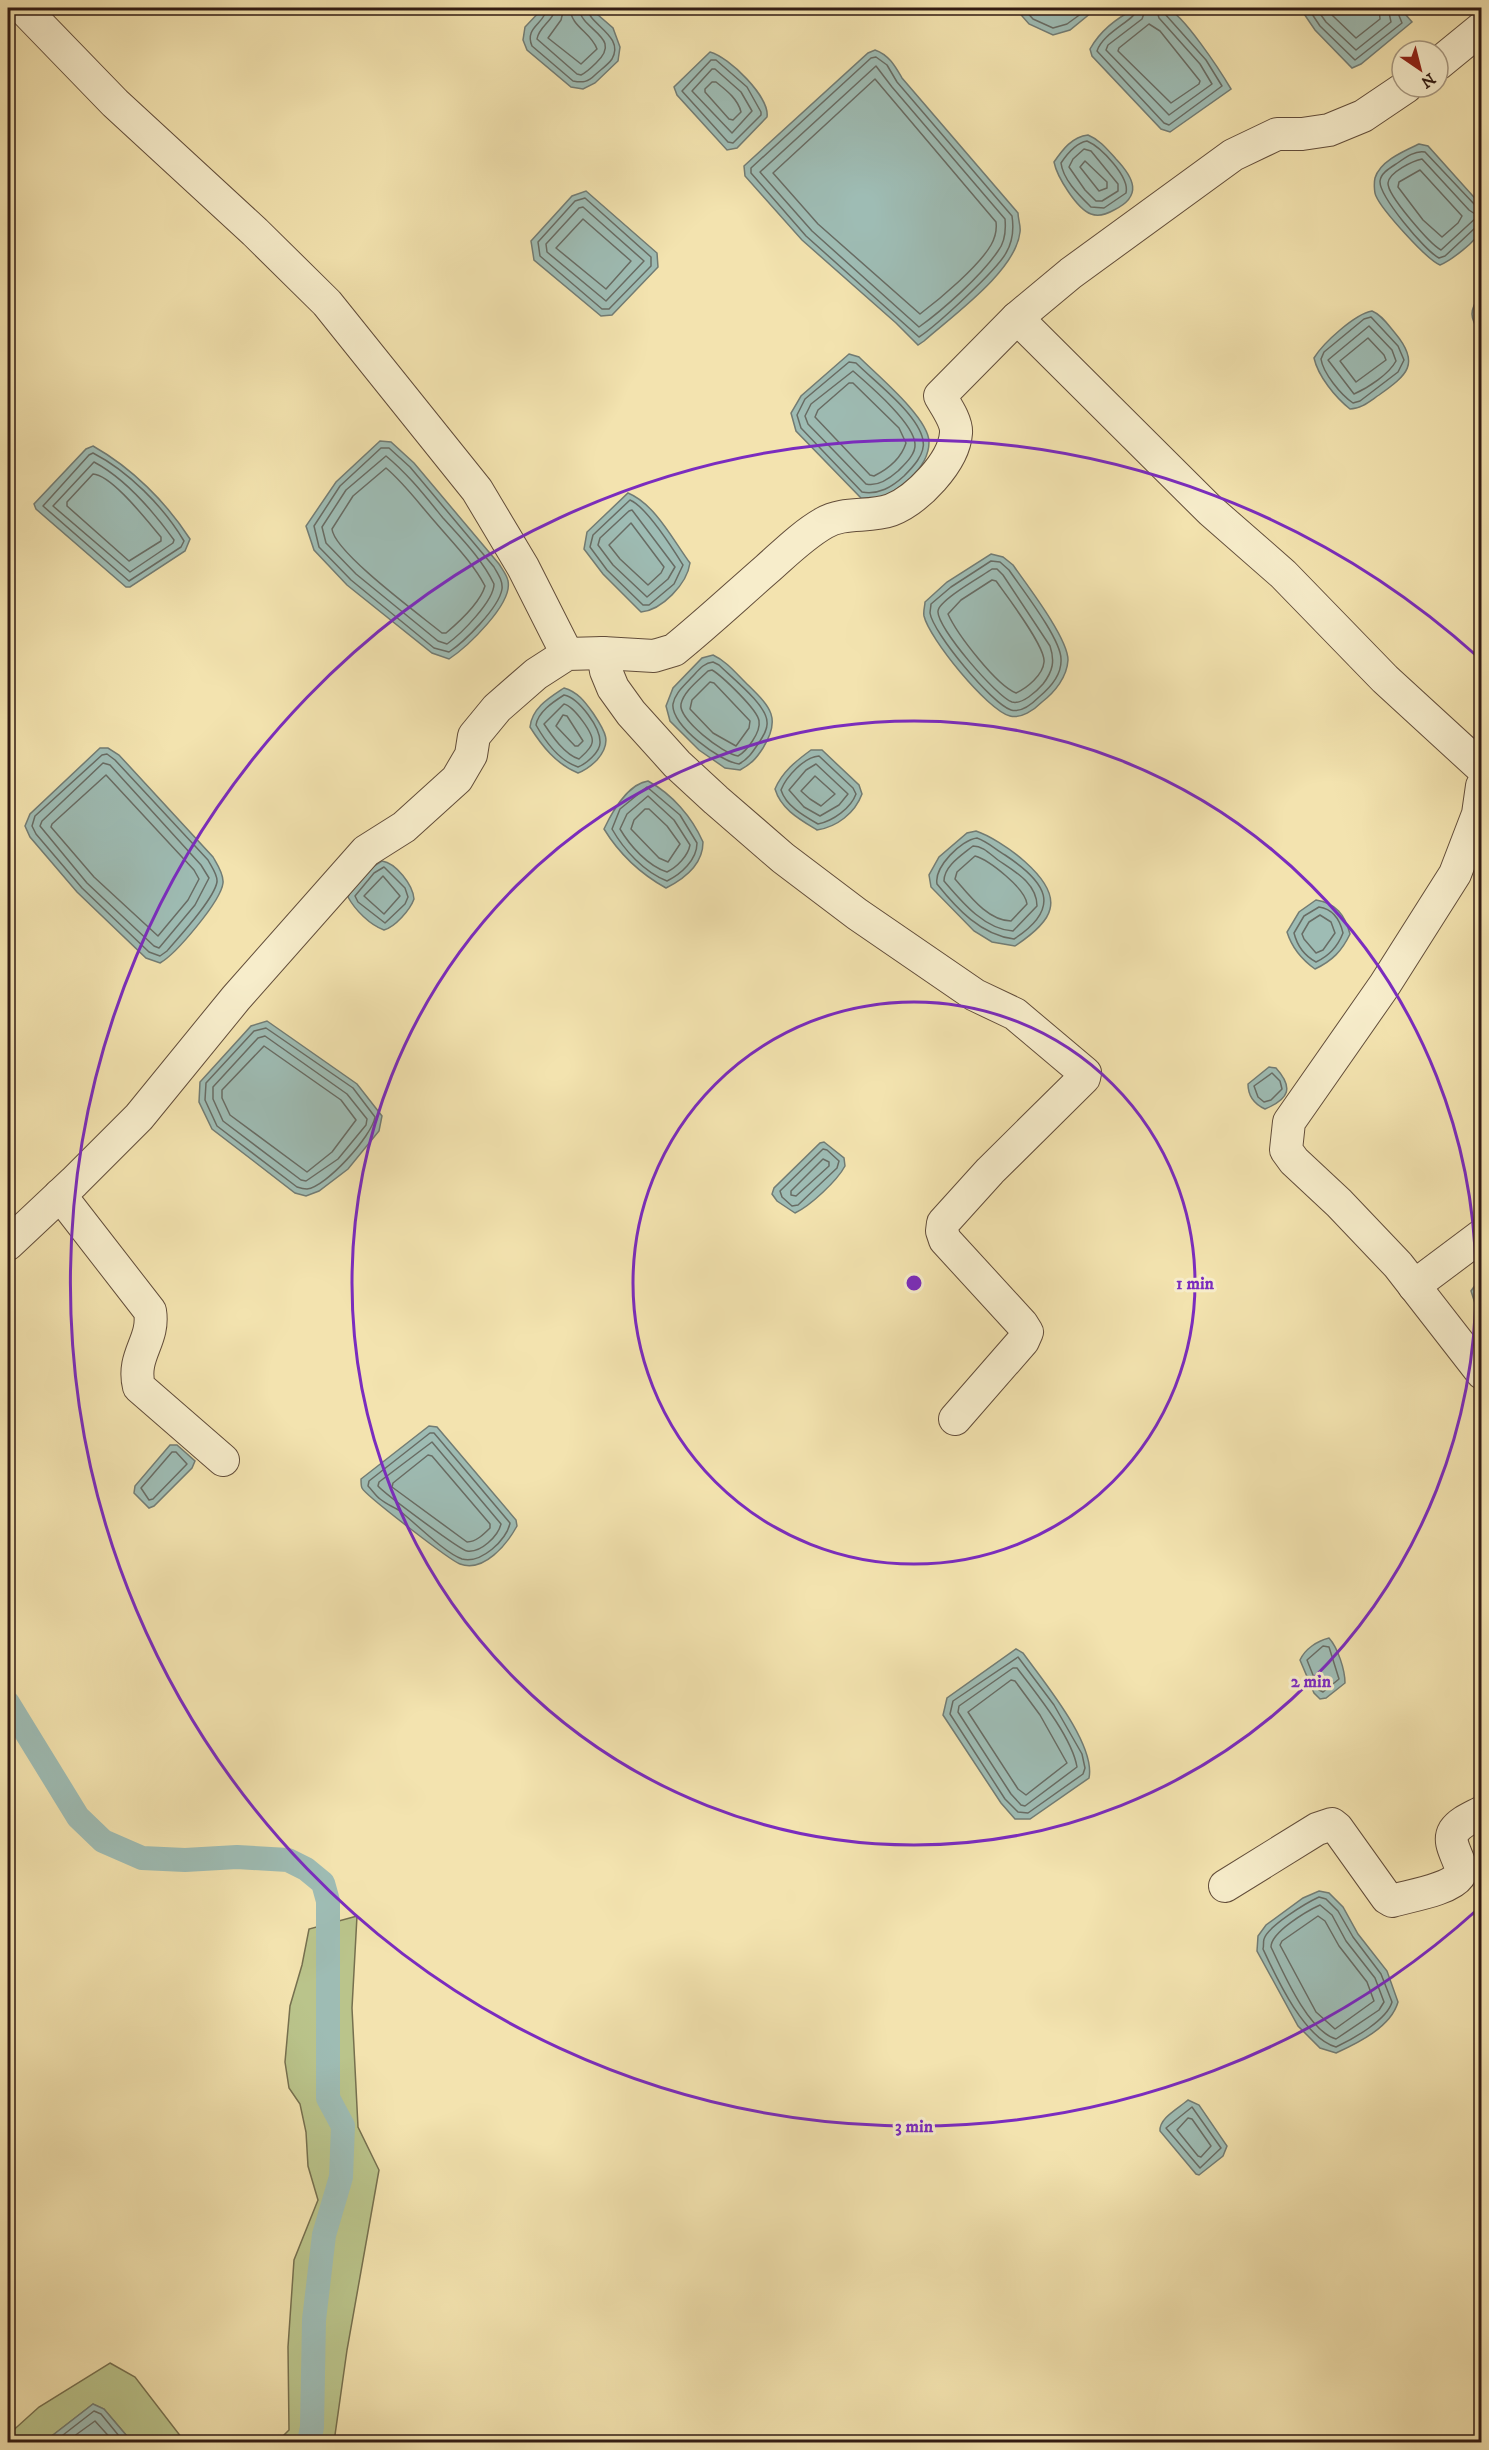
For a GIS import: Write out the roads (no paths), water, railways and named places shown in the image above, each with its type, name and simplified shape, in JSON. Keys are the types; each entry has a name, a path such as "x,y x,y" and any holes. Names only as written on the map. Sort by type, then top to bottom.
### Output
{"street":[{"path":"22,8 115,103 255,232 327,303 477,490 522,567 567,654"},
{"path":"1450,54 1482,28"},
{"path":"8,1244 60,1196 139,1116 236,998 366,851 404,827 457,779 471,755 474,736 497,708 536,674 567,654 603,653 654,656 674,650 795,544 825,522 844,516 891,510 913,497 939,472 952,450 957,431 940,396 1017,318 1071,273 1233,155 1277,134 1302,135 1329,130 1363,116 1390,98"},
{"path":"1017,318 1211,511 1283,574 1386,680 1482,768"},
{"path":"603,653 606,671 613,688 631,713 676,764 716,800 783,858 857,914 975,996 1015,1014 1085,1072 1084,1078 990,1171 943,1223 942,1231 945,1240 1027,1332 1023,1341 956,1419"},
{"path":"1482,786 1478,814 1455,874 1384,986 1288,1122 1286,1150 1294,1161 1346,1210 1398,1265 1482,1373"},
{"path":"60,1196 150,1311 153,1324 151,1334 139,1354 135,1374 139,1387 223,1460"},
{"path":"1414,1286 1482,1235"},
{"path":"1225,1886 1317,1829 1332,1824 1338,1828 1387,1898 1392,1901 1441,1888 1459,1877 1461,1870 1451,1840 1454,1831 1461,1824 1482,1812"}],"water":[{"path":"1159,7 1173,12 1201,44 1231,89 1170,132 1161,129 1092,56 1090,49 1110,25 1137,8"},
{"path":"543,8 590,8 613,28 620,47 618,61 595,83 583,89 571,87 527,50 523,40 525,27"},
{"path":"1015,8 1097,8 1070,30 1053,35 1029,24"},
{"path":"1300,8 1400,8 1412,22 1361,64 1352,68 1315,30"},
{"path":"875,50 891,61 902,78 1018,213 1020,225 1016,247 995,277 966,306 918,345 802,240 745,176 744,166 868,53"},
{"path":"710,52 727,61 747,79 762,99 766,109 767,117 737,148 727,150 677,95 674,87"},
{"path":"1088,135 1103,145 1122,166 1133,186 1129,199 1123,205 1103,215 1091,214 1080,206 1063,184 1054,162 1064,148 1082,136"},
{"path":"1419,144 1428,146 1481,205 1481,230 1463,250 1440,265 1405,234 1380,203 1375,192 1375,178 1382,166 1393,157"},
{"path":"586,191 657,253 658,267 612,315 601,316 534,260 531,241 572,196"},
{"path":"1481,294 1481,334 1474,323 1472,314 1474,305"},
{"path":"1372,311 1385,320 1403,344 1409,361 1403,375 1397,381 1362,406 1350,409 1328,386 1314,358 1340,330 1365,313"},
{"path":"849,354 859,357 889,385 912,409 927,432 929,447 920,466 898,488 882,497 861,498 796,431 791,413 801,396"},
{"path":"380,441 391,442 414,463 506,574 508,590 496,613 467,645 449,659 432,653 347,585 314,550 306,526 336,482"},
{"path":"93,446 135,475 159,499 190,539 185,551 130,587 126,587 36,509 34,504 86,449"},
{"path":"628,493 647,505 655,514 690,563 684,579 672,595 657,606 641,612 603,574 584,549 587,532"},
{"path":"991,554 1003,557 1013,565 1037,598 1061,639 1068,660 1063,678 1056,689 1035,708 1014,717 1000,711 974,688 947,656 924,616 925,602 947,582"},
{"path":"713,655 730,667 760,698 772,719 769,737 763,748 753,761 740,770 725,768 699,750 670,721 666,706 673,688 702,658"},
{"path":"564,688 584,701 606,736 602,754 590,766 578,773 563,765 550,754 530,727 531,720 538,709"},
{"path":"100,748 108,748 119,755 213,857 222,876 223,883 215,902 197,926 160,963 146,958 77,892 30,837 25,826 30,814"},
{"path":"811,750 822,750 859,785 862,794 855,807 844,818 831,826 817,830 786,808 775,789 786,772"},
{"path":"648,781 665,792 680,807 703,842 696,864 679,880 666,888 631,863 604,829 627,793"},
{"path":"976,831 999,842 1025,862 1045,885 1050,897 1050,909 1045,920 1015,946 992,942 974,931 931,887 929,875 939,857 967,833"},
{"path":"382,861 398,870 411,887 414,899 402,918 384,930 373,925 363,916 348,897 353,886 362,876"},
{"path":"1316,900 1329,904 1339,911 1350,934 1336,955 1315,969 1298,953 1287,932 1299,912"},
{"path":"267,1021 357,1084 382,1116 379,1131 348,1169 319,1191 306,1196 295,1193 212,1129 199,1102 200,1082 251,1026"},
{"path":"1269,1067 1276,1068 1287,1087 1284,1097 1265,1109 1252,1099 1248,1084"},
{"path":"824,1142 844,1158 845,1166 823,1193 795,1213 777,1201 772,1194 774,1188 820,1143"},
{"path":"1481,1277 1481,1317 1471,1291"},
{"path":"429,1426 437,1427 516,1520 517,1526 507,1541 486,1561 469,1566 453,1560 392,1514 362,1487 361,1479"},
{"path":"170,1445 177,1445 195,1461 192,1468 154,1506 149,1508 134,1493 135,1486"},
{"path":"1329,1638 1340,1659 1345,1683 1326,1698 1320,1699 1314,1693 1300,1660 1312,1646"},
{"path":"1016,1649 1023,1653 1066,1713 1084,1748 1089,1764 1089,1778 1030,1819 1015,1819 1001,1803 943,1715 947,1698"},
{"path":"1319,1891 1329,1893 1343,1907 1358,1934 1387,1971 1398,2002 1388,2019 1373,2033 1336,2053 1320,2048 1298,2026 1257,1951 1258,1936 1266,1925 1303,1898"},
{"path":"1188,2100 1199,2105 1227,2146 1223,2156 1199,2175 1160,2131 1166,2118"},
{"path":"93,2404 104,2409 132,2442 44,2442"}],"waterway":[{"path":"8,1703 78,1817 103,1841 142,1858 185,1860 237,1857 288,1860 306,1869 323,1883 328,1901 328,2098 343,2126 341,2177 324,2235 314,2320 312,2427 309,2442"}]}
